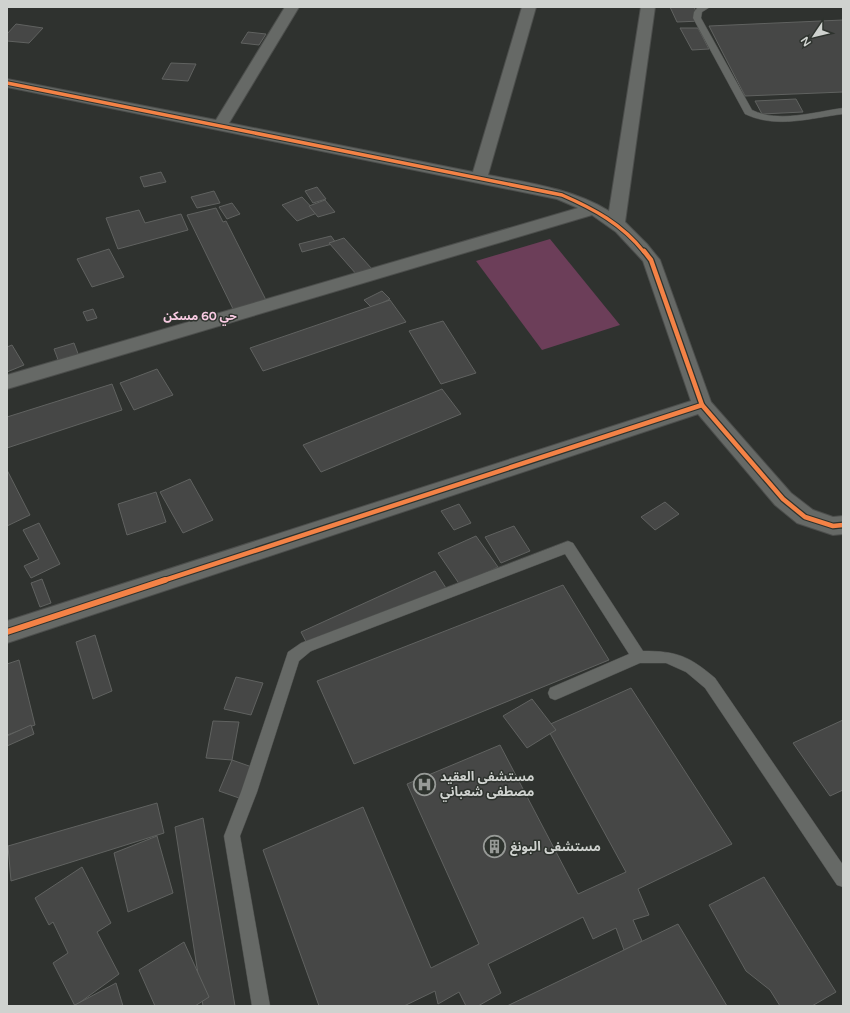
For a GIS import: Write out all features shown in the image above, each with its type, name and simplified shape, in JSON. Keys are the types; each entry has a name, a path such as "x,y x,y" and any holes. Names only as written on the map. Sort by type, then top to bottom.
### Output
{"street":[{"path":"220,126 292,7"},
{"path":"479,179 529,7"},
{"path":"616,222 648,7"},
{"path":"7,83 562,195 595,209 616,222 636,240 651,260 702,405 783,500 805,517 840,530"},
{"path":"7,382 595,209"},
{"path":"7,632 702,405"}],"lane":[{"path":"706,7 696,13 696,18 748,112 754,116 770,119 839,111 843,123"},
{"path":"262,1006 232,836 249,792 293,657 306,647 568,547 639,657"},
{"path":"555,693 639,657 667,657 691,667 710,683 843,879"}],"shaded area":[{"path":"550,239 620,325 542,350 476,261"}],"building":[{"path":"670,7 694,7 701,21 677,22"},
{"path":"843,20 843,92 745,96 709,26"},
{"path":"16,24 43,28 29,43 7,41 7,34"},
{"path":"680,28 698,28 709,49 692,50"},
{"path":"248,32 266,34 259,45 241,43"},
{"path":"171,63 196,64 188,81 162,79"},
{"path":"796,99 803,112 762,114 755,101"},
{"path":"161,172 166,182 144,187 140,177"},
{"path":"317,187 326,199 313,203 305,191"},
{"path":"214,191 220,203 197,208 191,197"},
{"path":"302,197 317,213 297,221 282,205"},
{"path":"325,200 335,212 318,217 309,206"},
{"path":"232,203 240,214 227,219 219,207"},
{"path":"216,208 223,222 226,221 269,306 236,315 187,215"},
{"path":"139,210 145,223 181,214 188,230 118,249 106,218"},
{"path":"331,236 336,243 302,252 299,244"},
{"path":"344,238 372,269 357,275 329,243"},
{"path":"109,249 124,277 92,287 77,259"},
{"path":"382,291 390,299 372,308 364,300"},
{"path":"390,300 406,322 263,371 250,348"},
{"path":"93,309 97,318 87,321 83,312"},
{"path":"443,321 476,373 441,384 409,331"},
{"path":"74,343 80,359 60,365 54,349"},
{"path":"12,345 24,365 7,372 7,347"},
{"path":"157,369 173,395 134,410 120,383"},
{"path":"112,384 122,410 7,448 7,417"},
{"path":"442,389 461,414 321,472 303,445"},
{"path":"7,470 30,515 7,526"},
{"path":"190,479 213,520 183,533 160,492"},
{"path":"156,492 166,522 127,535 118,504"},
{"path":"665,502 679,514 655,530 641,517"},
{"path":"459,504 471,523 454,530 441,511"},
{"path":"39,523 60,564 31,578 24,566 39,559 23,530"},
{"path":"514,526 530,551 501,563 485,537"},
{"path":"476,536 498,567 460,585 438,553"},
{"path":"435,571 446,588 311,651 301,632"},
{"path":"42,579 51,603 40,607 31,583"},
{"path":"563,585 609,660 354,764 317,681"},
{"path":"95,635 112,691 93,699 76,642"},
{"path":"19,660 35,725 7,735 7,664"},
{"path":"236,677 263,683 251,715 224,709"},
{"name":"مستشفى البونغ","path":"631,688 732,844 638,889 649,915 633,920 642,941 624,950 616,928 593,939 583,917 488,964 501,993 478,1006 466,1006 459,992 438,1004 435,991 404,1006 319,1006 263,850 363,807 431,968 479,944 407,784 500,745 578,894 626,872 546,726"},
{"path":"532,699 556,730 527,748 503,716"},
{"path":"843,720 843,790 830,796 793,743"},
{"path":"213,721 239,722 232,760 206,758"},
{"path":"31,725 34,734 7,746 7,736"},
{"path":"232,760 252,767 239,798 219,791"},
{"path":"157,803 164,833 11,881 8,846"},
{"path":"203,818 235,1006 203,1006 175,827"},
{"path":"157,836 173,893 128,912 114,853"},
{"path":"82,867 111,923 97,932 119,974 75,1006 53,963 68,953 53,922 49,925 35,898"},
{"path":"764,877 836,992 812,1006 780,1006 770,990 746,971 709,905"},
{"path":"678,924 727,1006 507,1006 624,950"},
{"path":"184,942 209,997 195,1006 155,1006 139,970"},
{"path":"116,983 123,1006 73,1006"}],"cycle path":[{"path":"7,83 562,195 589,207 612,220 622,228 651,260 702,405 783,499 805,517 833,526 843,525"},
{"path":"7,632 702,405"}],"place":[{"name":"مستشفى العقيد مصطفى شعباني","path":"425,784"},
{"name":"مستشفى البونغ","path":"494,847"}],"district":[{"name":"حي 60 مسكن","path":"200,316"}]}
